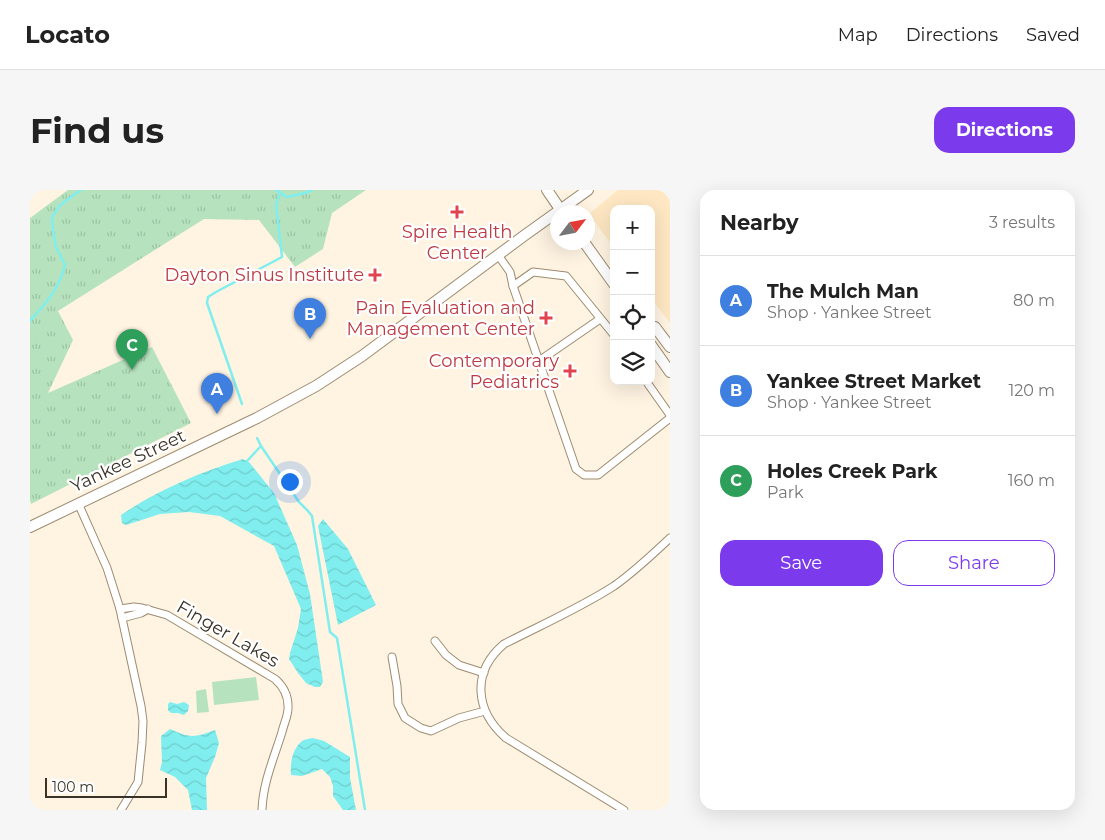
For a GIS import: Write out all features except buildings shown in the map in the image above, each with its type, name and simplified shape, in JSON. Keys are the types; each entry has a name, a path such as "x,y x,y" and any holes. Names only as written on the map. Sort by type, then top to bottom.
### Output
{"street":[{"path":"547,190 557,205"},
{"name":"Yankee Street","path":"569,205 588,190"},
{"name":"Yankee Street","path":"30,527 257,418 316,386 362,356 550,219"},
{"path":"590,250 610,278"},
{"path":"498,255 510,272 513,286 576,469 584,475 598,475 670,416 649,385"},
{"path":"513,286 533,272 566,276 610,330"},
{"path":"539,361 600,318"},
{"path":"655,327 670,348"},
{"path":"655,351 670,372"},
{"path":"78,503 107,568 120,609 141,706 143,721 138,782 121,810"},
{"path":"624,810 506,738 497,730 485,711 481,692 484,672 492,655 504,644 614,586 639,567 670,538"},
{"name":"Finger Lakes","path":"120,609 134,607 167,615 275,679 285,690 288,712 266,779 262,810"},
{"name":"Finger Lakes","path":"122,618 141,614 148,609"},
{"path":"435,641 446,656 459,665 484,672"},
{"path":"392,657 398,704 405,718 421,728 431,731 459,718 485,711"}],"shaded area":[{"path":"618,190 670,190 670,323 655,303 655,205 610,205 610,243 595,222 595,209"}],"green space":[{"path":"68,190 366,190 332,213 323,249 295,267 259,220 204,219 58,311 73,340 48,393 152,347 191,423 31,504 30,218"},
{"path":"256,677 259,700 214,705 212,682"},
{"path":"206,689 209,712 197,713 196,691"}],"water":[{"path":"243,459 249,462 274,493 297,545 310,594 323,682 320,687 306,683 289,659 298,628 301,609 274,546 220,516 189,512 160,514 126,525 122,523 121,515 165,490 195,476"},
{"path":"323,519 348,549 376,605 338,625 318,526"},
{"path":"170,702 177,704 184,702 189,705 188,711 184,715 171,713 168,710"},
{"path":"170,729 192,736 215,730 219,743 206,778 207,810 192,810 188,790 175,777 160,770 162,762 161,736"},
{"path":"313,738 324,741 350,757 350,778 356,810 343,810 333,796 333,786 330,777 322,769 302,776 291,775 291,762 296,748 302,741"}],"waterway":[{"path":"30,321 56,289 65,265 56,247 52,217 60,205 81,190"},
{"path":"276,190 287,197 312,190"},
{"path":"242,404 207,303 208,297 282,257 276,205 280,192"},
{"path":"257,438 299,502 312,516 330,632 337,638 365,810"},
{"path":"247,461 261,446"}],"place":[{"name":"Spire Health Center","path":"457,212"},
{"name":"Dayton Sinus Institute","path":"375,275"},
{"name":"Pain Evaluation and Management Center","path":"546,318"},
{"name":"Yankee Street Market","path":"310,339"},
{"name":"Holes Creek Park","path":"132,370"},
{"name":"Contemporary Pediatrics","path":"570,371"},
{"name":"The Mulch Man","path":"217,414"}]}
